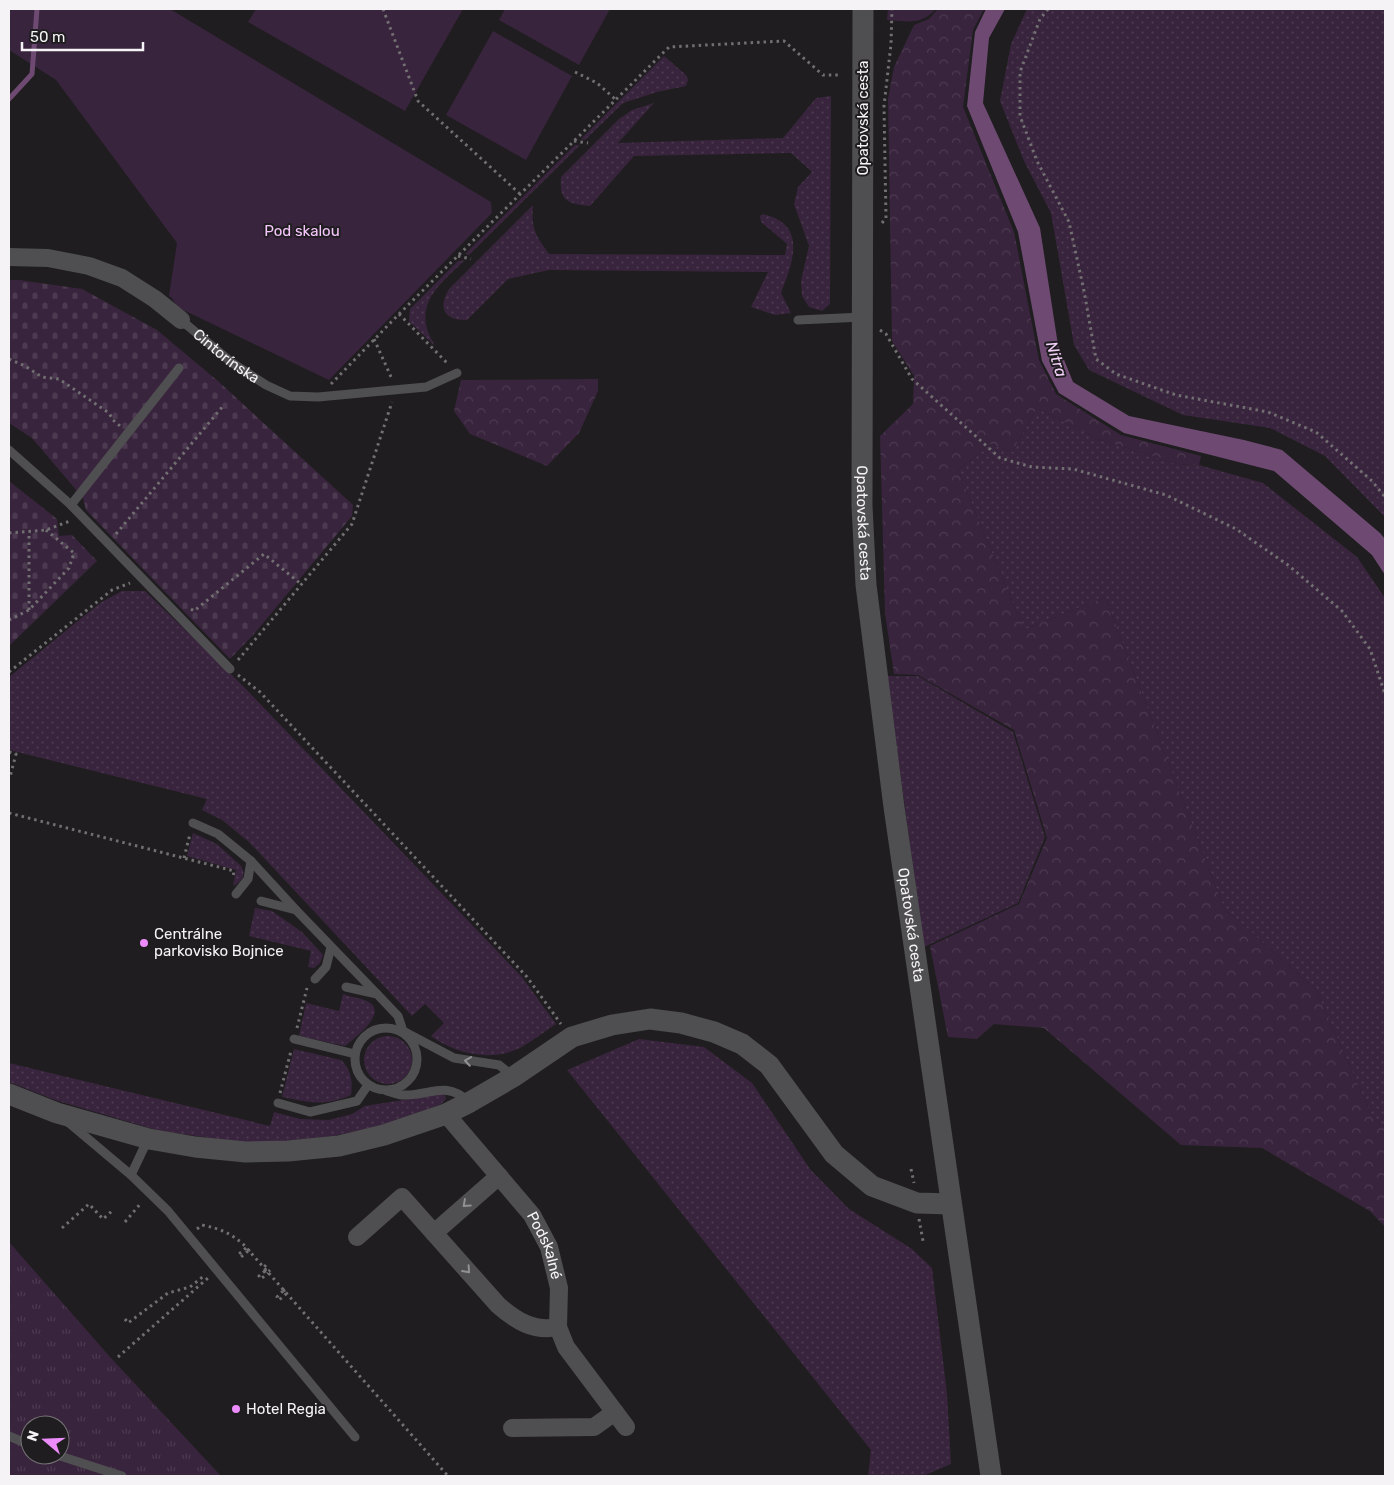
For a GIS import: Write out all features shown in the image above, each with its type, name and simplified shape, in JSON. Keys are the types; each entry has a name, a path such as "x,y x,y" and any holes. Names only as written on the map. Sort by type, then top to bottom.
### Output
{"street":[{"name":"Opatovská cesta","path":"863,9 862,506 866,585 894,807 991,1476"},
{"name":"Cintorínska","path":"9,258 48,258 98,269 122,278 155,299 181,320"},
{"path":"9,1094 58,1113 148,1139 195,1147 246,1152 288,1151 348,1144 384,1135 446,1114 513,1077 570,1038 612,1025 650,1019 681,1023 714,1032 742,1044 769,1065 834,1154 872,1186 917,1203 951,1204"},
{"name":"Podskalné","path":"446,1114 532,1215 549,1247 559,1288 558,1327 566,1346 626,1427"},
{"path":"434,1233 498,1176"},
{"path":"357,1237 402,1197 498,1305 511,1317 545,1330 558,1327"},
{"path":"512,1428 594,1427 615,1412"}],"lane":[{"path":"798,320 863,317"},
{"name":"Cintorínska","path":"181,320 230,362 266,386 290,396 318,396 426,387 457,373"},
{"path":"71,505 179,368"},
{"path":"9,450 71,505 230,669"},
{"path":"192,823 218,834 251,861 398,1016 403,1031 414,1043 418,1059 414,1075 402,1086 387,1091"},
{"path":"236,894 248,879 251,861"},
{"path":"260,901 296,910"},
{"path":"315,979 326,967 332,947"},
{"path":"346,987 377,994"},
{"path":"470,1102 459,1093 444,1090 402,1095 377,1089 360,1076 355,1066 355,1054 359,1042 368,1033 379,1028 391,1027 403,1031 454,1058 499,1065 513,1077"},
{"path":"294,1039 355,1054"},
{"path":"278,1104 310,1112 357,1101 368,1084"},
{"path":"58,1113 131,1175 168,1211 355,1437"},
{"path":"131,1175 148,1139"},
{"path":"70,1459 122,1476"}],"path":[{"path":"383,9 418,101 520,194"},
{"path":"863,229 878,228 886,218 884,106 891,44 892,9"},
{"path":"1048,9 1040,19 1020,72 1020,116 1037,161 1069,222 1096,359 1116,374 1176,395 1268,412 1316,432 1372,481 1385,497"},
{"path":"318,396 669,47 784,40 823,75 840,75"},
{"path":"575,72 597,83 616,99"},
{"path":"574,141 588,143"},
{"path":"457,256 471,259"},
{"path":"399,314 457,373"},
{"path":"863,317 886,334 912,379 1000,458 1032,467 1073,469 1166,495 1236,530 1288,565 1342,611 1370,649 1385,694"},
{"path":"374,339 396,389 352,524 230,669 260,692 527,977 570,1038"},
{"path":"9,359 25,366 42,377 59,379 110,413 113,420 123,428"},
{"path":"116,534 223,406"},
{"path":"9,533 46,530 82,516"},
{"path":"9,620 29,610 68,568 74,552 46,530"},
{"path":"29,532 29,610"},
{"path":"194,612 264,554 301,584"},
{"path":"9,672 112,590 142,579"},
{"path":"9,752 16,754 10,777"},
{"path":"9,813 234,871 231,885"},
{"path":"300,1017 307,986"},
{"path":"284,1077 288,1065"},
{"path":"125,1222 141,1203"},
{"path":"62,1228 89,1204 103,1219 112,1210"},
{"path":"188,1235 202,1225 217,1228 230,1233 248,1248 264,1264 263,1268 269,1272 309,1316 449,1475"},
{"path":"118,1357 206,1276 190,1288 168,1294 128,1323 125,1319"}],"green space":[{"name":"Pod skalou","path":"9,9 170,9 491,202 492,213 329,380 177,307 169,296 177,243 56,80 9,50"},
{"path":"256,9 463,9 405,111 248,22"},
{"path":"505,9 610,9 579,65 499,20"},
{"path":"888,9 936,9 925,18 908,21 887,20"},
{"path":"938,9 984,9 973,30 963,107 1014,232 1039,360 1056,394 1121,435 1201,456 1199,465 1177,464 1098,439 1037,408 1012,452 991,444 958,470 1024,630 1105,597 1224,908 1316,990 1371,1114 1385,1127 1385,1227 1370,1211 1262,1148 1181,1145 1044,1028 994,1024 977,1039 948,1037 930,946 1019,904 1047,838 1014,730 918,675 894,674 885,613 880,436 913,404 914,376 892,341 888,99 894,67 914,25 929,19"},
{"path":"1027,9 1385,9 1385,517 1325,456 1270,428 1183,415 1089,370 1074,345 1051,213 1024,161 1000,101 1011,44"},
{"path":"493,31 572,76 526,160 446,115"},
{"path":"664,56 686,75 688,80 686,86 657,92 623,103 585,140 581,139"},
{"path":"831,96 830,304 822,311 809,307 802,296 801,281 809,246 794,204 798,187 812,172 791,153 634,156 590,206 576,204 566,200 563,196 561,177 619,119 632,110 654,103 618,143 783,138 816,98"},
{"path":"575,145 580,145 469,255 465,254"},
{"path":"533,205 533,226 540,242 549,254 785,255 787,244 761,222 760,216 763,214 777,219 786,226 792,235 793,246 790,269 781,293 791,313 775,315 751,307 768,272 549,270 508,279 467,320 459,320 448,316 445,312 444,302 449,289"},
{"path":"465,260 437,288 427,305 426,324 428,333 435,346 409,321 410,309 458,261"},
{"path":"9,280 82,289 157,330 219,382 353,505 352,516 254,634 230,659 86,510 83,498 32,438 9,423"},
{"path":"598,379 598,391 579,433 547,466 470,434 454,411 461,380"},
{"path":"1037,408 1098,439 1177,464 1199,465 1263,483 1357,557 1385,598 1385,1127 1371,1114 1316,990 1224,908 1105,597 1024,630 958,470 991,444 1012,452"},
{"path":"9,481 57,519 59,536 72,535 97,561 9,646"},
{"path":"122,591 145,591 242,685 522,977 556,1024 520,1048 497,1055 474,1054 441,1042 431,1036 444,1023 425,1004 412,1016 249,842 222,820 202,810 207,799 9,750 9,677 100,603"},
{"path":"887,676 918,676 1013,732 1045,837 1018,903 924,947"},
{"path":"193,833 217,844 241,866 243,875 238,882 233,886 236,870 187,856"},
{"path":"255,908 272,911 302,932 323,955 320,963 314,968 308,967 311,951 249,936"},
{"path":"343,994 367,1001 373,1006 375,1012 373,1018 362,1031 345,1046 299,1036 306,1003 339,1011"},
{"path":"388,1036 397,1038 405,1043 410,1051 412,1060 410,1069 405,1077 397,1082 388,1084 379,1082 371,1077 366,1069 364,1060 366,1051 371,1043 379,1038"},
{"path":"639,1039 704,1047 752,1083 810,1169 849,1209 912,1249 932,1268 947,1394 951,1464 923,1476 868,1476 871,1450 567,1070"},
{"path":"294,1049 341,1060 351,1076 351,1095 324,1102 309,1102 282,1097"},
{"path":"9,1063 270,1126 274,1112 300,1119 329,1120 352,1114 365,1106 441,1094 445,1095 446,1099 441,1104 398,1122 333,1136 255,1144 160,1131 58,1101 9,1082"},
{"path":"9,1242 111,1358 221,1476 9,1476"}],"water":[{"name":"Nitra","path":"986,9 1005,9 989,38 983,103 1040,228 1058,345 1073,382 1129,416 1244,440 1282,450 1385,539 1385,575 1372,555 1274,471 1124,433 1059,393 1042,361 1018,232 967,106 975,32"}],"waterway":[{"path":"9,99 32,74 37,9"}],"place":[{"name":"Centrálne parkovisko Bojnice","path":"144,943"},
{"name":"Hotel Regia","path":"236,1409"}]}
